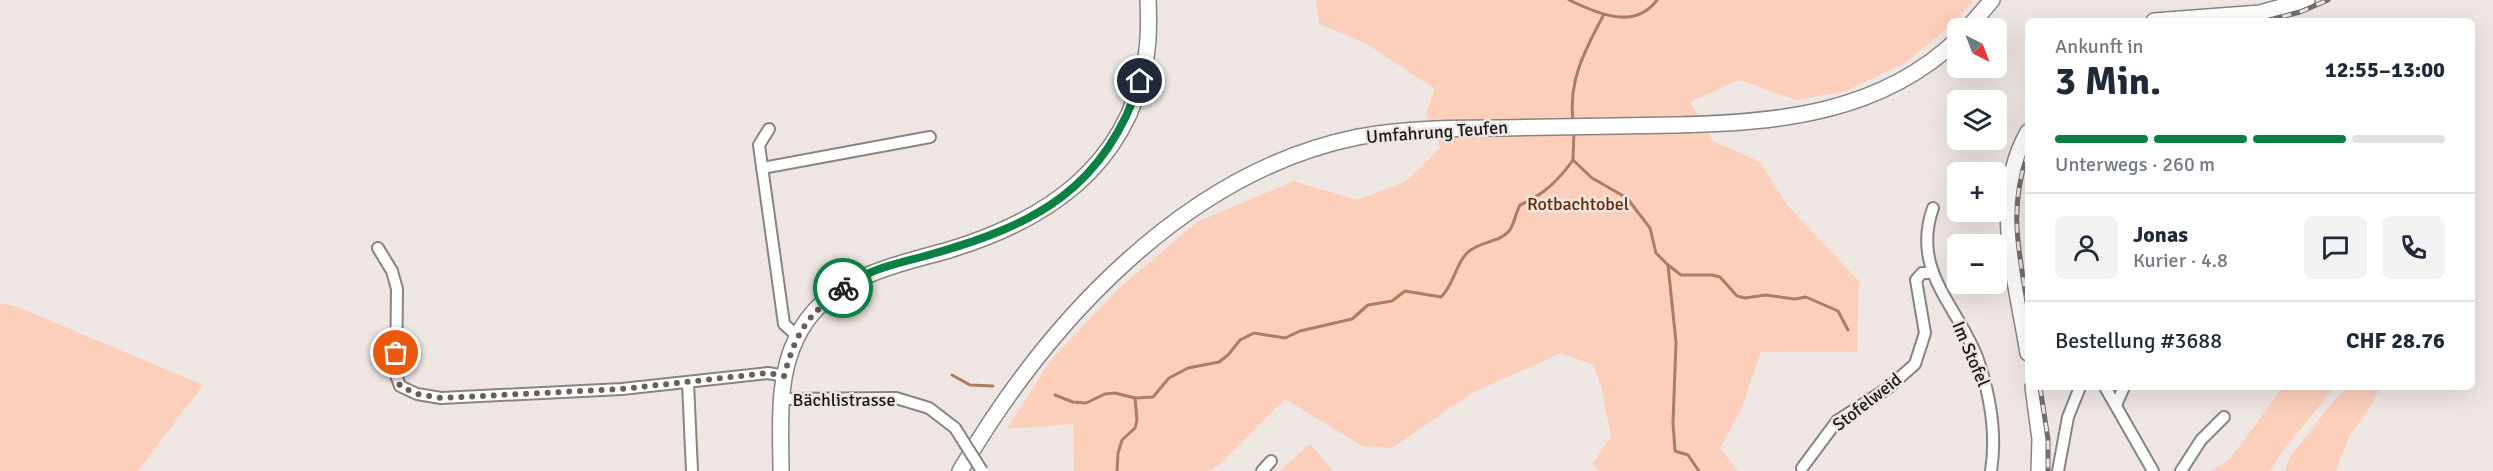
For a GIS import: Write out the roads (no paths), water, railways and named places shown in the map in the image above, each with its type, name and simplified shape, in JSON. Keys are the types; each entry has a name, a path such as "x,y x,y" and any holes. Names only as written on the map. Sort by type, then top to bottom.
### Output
{"main road":[{"path":"781,471 781,399 784,376 797,336 816,310 861,276 982,239 1031,218 1057,202 1086,176 1116,138 1135,99 1145,63 1149,34 1149,0"},
{"path":"1977,18 1992,0"},
{"path":"2183,18 2268,16 2307,0"},
{"name":"Umfahrung Teufen","path":"960,471 1001,406 1034,360 1079,308 1128,261 1175,223 1252,174 1305,151 1360,137 1436,129 1756,122 1817,112 1865,98 1922,68 1947,48"},
{"path":"2025,140 2013,170 2007,210 2025,333"},
{"path":"2033,390 2040,439 2039,471"}],"street":[{"path":"769,129 759,145 762,168 784,324 797,336"},
{"path":"762,168 930,137"},
{"name":"Im Stofel","path":"1933,208 1926,238 1931,273 1976,355 1985,382 1991,406 1994,456 1991,471"},
{"path":"378,248 392,272 397,289 396,375 400,386 417,394 441,398 622,389 768,373 784,376"},
{"name":"Stofelweid","path":"1802,468 1837,421 1888,388 1915,364 1924,333 1916,280 1922,273 1931,273"},
{"path":"688,383 692,471"},
{"path":"2058,471 2068,417 2079,390"},
{"path":"2106,390 2153,471"},
{"path":"2116,405 2123,390"},
{"name":"Bächlistrasse","path":"781,399 896,398 929,408 955,428 982,471"},
{"path":"2181,471 2201,440 2224,417"},
{"path":"1262,471 1270,461"}],"waterway":[{"path":"1569,0 1603,14 1626,17 1637,15 1648,9 1657,0"},
{"path":"1573,121 1573,92 1579,66 1603,16"},
{"path":"1574,130 1573,160 1592,178 1627,198 1650,228 1656,253 1668,265 1676,342 1673,423 1675,451 1688,455 1699,471"},
{"path":"1117,471 1118,453 1122,440 1135,428 1137,420 1135,398 1153,397 1169,378 1188,368 1219,362 1240,340 1254,333 1285,338 1300,331 1352,319 1368,305 1392,301 1405,291 1441,297 1449,287 1467,253 1477,246 1505,235 1511,228 1520,205 1550,187 1573,160"},
{"path":"1668,265 1681,275 1720,277 1737,296 1745,298 1766,295 1795,299 1806,297 1838,311 1848,330"},
{"path":"952,375 970,385 993,386"},
{"path":"1055,395 1073,402 1086,403 1105,394 1115,393 1135,398"}],"railway":[{"path":"2277,18 2300,12 2328,0"},
{"path":"2025,164 2018,193 2017,212 2017,230 2025,288"},
{"path":"2040,390 2048,439 2048,471"}],"park label":[{"name":"Rotbachtobel","path":"1578,204"}]}
